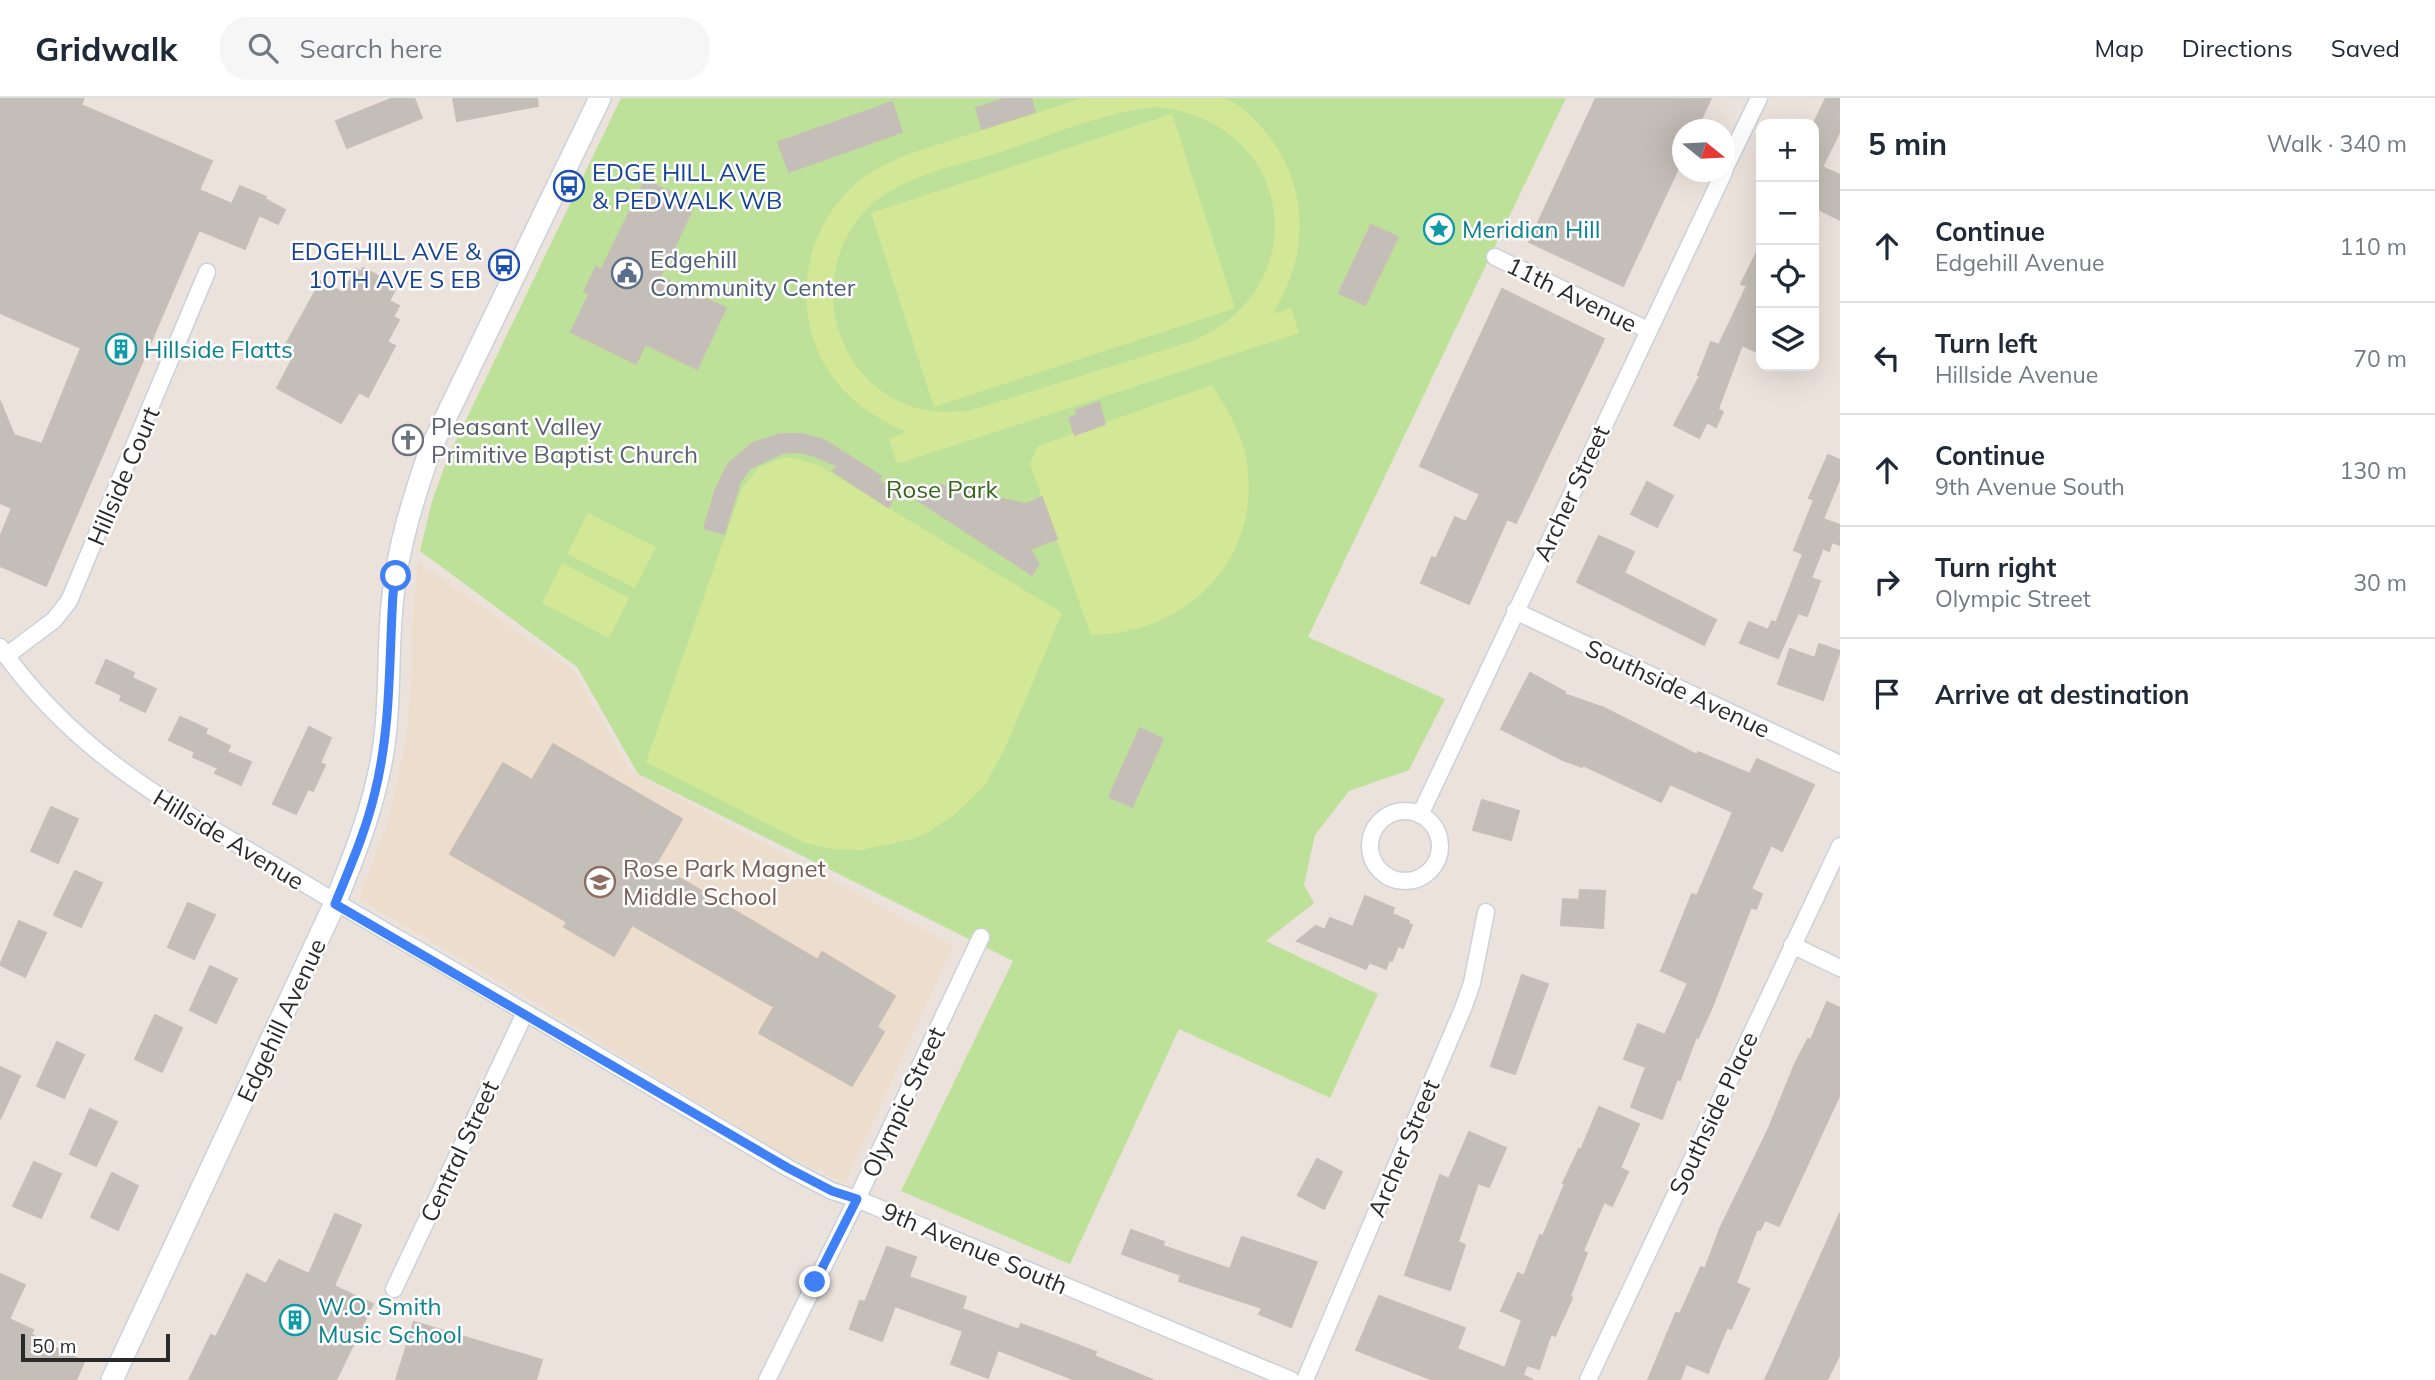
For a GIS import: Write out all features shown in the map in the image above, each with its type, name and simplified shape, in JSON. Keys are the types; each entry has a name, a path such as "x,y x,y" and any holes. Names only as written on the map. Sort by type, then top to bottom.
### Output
{"street":[{"name":"Edgehill Avenue","path":"112,1380 335,904 366,824 376,790 387,713 393,594 403,539 417,487 430,450 600,98"},
{"name":"Archer Street","path":"1735,148 1759,98"},
{"name":"Archer Street","path":"1420,815 1719,182"},
{"name":"11th Avenue","path":"1496,257 1648,330"},
{"name":"Hillside Court","path":"3,652 54,620 69,601 207,272"},
{"name":"Southside Avenue","path":"1515,611 1840,764"},
{"name":"Hillside Avenue","path":"3,652 43,701 79,737 119,770 168,803 335,904 525,1013"},
{"path":"1407,811 1420,815 1431,823 1438,835 1440,849 1436,862 1428,872 1416,879 1403,881 1389,878 1372,858 1370,844 1374,831 1382,820 1394,813 1407,811"},
{"name":"Southside Place","path":"1588,1380 1840,846"},
{"name":"Archer Street","path":"1305,1380 1464,1006 1472,982 1486,912"},
{"name":"Olympic Street","path":"767,1380 857,1199 981,937"},
{"path":"1792,945 1840,968"},
{"name":"9th Avenue South","path":"525,1013 788,1168 832,1191 857,1199 1291,1380"},
{"name":"Central Street","path":"394,1289 525,1013"}],"shaded area":[{"name":"Rose Park Magnet Middle School","path":"418,562 574,671 630,771 953,946 845,1183 779,1152 359,899 389,818 407,735"}],"green space":[{"name":"Rose Park","path":"621,98 1566,98 1308,637 1445,699 1409,770 1349,791 1315,835 1304,885 1314,903 1266,941 1378,994 1330,1098 1179,1029 1070,1264 901,1191 1013,961 638,774 577,667 420,551 432,501 448,457"},
{"path":"1083,98 1222,98 1240,107 1256,121 1279,151 1297,197 1300,221 1293,269 1272,314 1291,308 1299,333 897,464 889,439 907,432 873,414 845,392 823,363 810,327 807,284 810,263 824,223 850,189 867,175 898,158","holes":["1156,107 1202,118 1238,141 1262,172 1274,208 1273,246 1260,283 1233,316 1193,341 969,411 931,411 905,404 872,383 854,362 841,338 834,312 833,284 838,257 850,232 867,209 881,197 909,181 934,172 1116,114"]},
{"path":"1172,114 1235,308 934,407 871,213"},
{"path":"1212,385 1236,426 1245,453 1249,490 1244,524 1232,555 1213,582 1189,604 1160,620 1127,631 1091,635 1030,464 1038,446"},
{"path":"783,458 816,464 1062,613 1005,748 985,785 954,815 927,833 912,839 862,850 832,849 805,843 646,762 742,488 759,467"},
{"path":"588,513 656,547 635,588 567,554"},
{"path":"562,563 629,598 609,638 542,603"}],"building":[{"name":"Hillside Flatts","path":"0,98 84,98 81,105 212,161 199,190 232,204 240,186 266,197 265,199 285,210 278,224 259,215 245,249 199,230 46,586 0,566 0,537 12,508 0,503 0,401 14,435 42,444 81,348 0,313"},
{"path":"393,98 414,98 422,118 347,148 336,121"},
{"path":"453,98 537,98 538,106 457,121"},
{"path":"1007,98 1031,98 1035,112 982,129 976,108"},
{"path":"1596,98 1711,98 1701,119 1672,119 1672,181 1623,286 1529,242"},
{"path":"1826,98 1840,98 1840,131 1822,167 1840,175 1840,220 1819,210 1819,119 1816,119"},
{"path":"892,102 902,132 789,172 778,142"},
{"name":"Edgehill Community Center","path":"645,180 695,204 660,277 726,308 697,369 645,344 636,364 571,332 589,294 584,292 596,267 601,270"},
{"path":"1371,225 1398,237 1365,305 1339,293"},
{"path":"1756,254 1756,352 1742,345 1718,409 1723,412 1716,427 1707,422 1699,438 1674,425 1700,376 1698,375 1711,342 1719,345 1747,286 1741,284"},
{"path":"363,268 397,286 389,301 399,306 393,317 399,320 387,342 395,346 368,397 359,392 341,423 277,388 296,352 285,346 321,281 343,293 356,269 361,272"},
{"path":"1502,289 1604,339 1516,523 1507,519 1469,604 1421,583 1432,557 1436,559 1455,517 1466,522 1480,494 1420,466"},
{"path":"1099,402 1105,424 1075,435 1069,418 1077,415 1076,410"},
{"path":"780,434 803,434 824,440 881,476 879,480 897,493 888,507 833,471 838,466 799,452 783,453 750,468 740,482 724,534 704,528 716,488 728,464 753,443"},
{"path":"1828,455 1840,460 1840,478 1823,519 1840,525 1840,545 1832,542 1829,551 1823,548 1811,578 1820,581 1807,616 1798,613 1778,658 1740,643 1749,622 1768,630 1772,621 1776,623 1803,554 1794,550 1814,500 1809,498"},
{"path":"1647,482 1673,496 1657,527 1631,514"},
{"path":"940,485 1026,504 1042,497 1057,539 1030,549 1039,564 1032,575 919,501 927,488 938,492"},
{"path":"1599,536 1634,552 1624,573 1716,620 1704,645 1577,582"},
{"path":"1819,644 1840,651 1823,700 1778,684 1790,649 1815,658"},
{"path":"106,660 134,673 132,678 156,689 145,712 120,700 122,695 96,683"},
{"path":"1530,673 1565,692 1564,694 1604,708 1697,755 1698,752 1750,774 1757,759 1814,785 1782,851 1771,845 1751,889 1762,894 1756,909 1751,907 1712,1007 1698,1038 1696,1037 1680,1080 1677,1079 1662,1119 1631,1107 1646,1067 1624,1059 1638,1024 1665,1035 1688,983 1661,971 1692,894 1697,896 1733,812 1670,784 1661,802 1583,765 1582,767 1563,760 1501,729"},
{"path":"180,717 207,729 205,734 230,746 227,752 251,762 241,785 215,773 218,768 193,757 195,752 169,740"},
{"path":"309,727 331,738 320,763 325,765 313,791 308,789 296,814 273,804"},
{"path":"1140,728 1163,739 1132,807 1109,797"},
{"name":"Rose Park Magnet Middle School","path":"553,744 682,819 656,864 818,960 822,952 895,996 877,1027 884,1032 852,1086 759,1033 774,1007 632,925 614,956 564,927 567,922 450,854 503,763 532,780"},
{"path":"1482,800 1519,811 1511,840 1473,830"},
{"path":"51,807 78,819 58,863 31,851"},
{"path":"75,871 102,883 81,927 54,915"},
{"path":"1580,890 1605,891 1603,928 1561,925 1563,899 1579,900"},
{"path":"1365,896 1394,908 1392,914 1412,925 1403,948 1398,946 1386,969 1369,962 1366,969 1297,941 1316,926 1325,930 1330,918 1353,927"},
{"path":"188,903 215,915 194,959 168,947"},
{"path":"19,921 46,933 25,977 0,965"},
{"path":"210,966 237,979 216,1023 190,1010"},
{"path":"1522,975 1548,984 1515,1074 1491,1066"},
{"path":"1827,1002 1840,1008 1840,1094 1779,1226 1765,1220 1760,1230 1757,1229 1736,1283 1749,1289 1731,1329 1727,1327 1708,1373 1686,1364 1680,1380 1648,1380 1676,1313 1680,1314 1701,1267 1705,1269 1720,1229 1769,1128 1795,1064 1808,1039 1811,1040"},
{"path":"155,1015 182,1028 162,1072 135,1059"},
{"path":"57,1042 84,1055 64,1098 37,1086"},
{"path":"0,1067 20,1076 0,1119"},
{"path":"1599,1107 1639,1124 1620,1168 1628,1172 1612,1206 1604,1202 1583,1251 1587,1253 1570,1296 1572,1298 1555,1336 1551,1334 1539,1369 1527,1365 1523,1375 1533,1380 1433,1380 1356,1350 1379,1296 1465,1328 1457,1349 1505,1368 1522,1320 1501,1311 1518,1273 1524,1276"},
{"path":"90,1109 117,1122 96,1166 70,1154"},
{"path":"1469,1132 1506,1148 1489,1187 1478,1183 1458,1242 1465,1245 1450,1290 1405,1275 1440,1175 1449,1179"},
{"path":"1317,1159 1342,1172 1324,1209 1298,1195"},
{"path":"34,1162 61,1174 41,1218 13,1206"},
{"path":"112,1173 138,1186 118,1230 91,1217"},
{"path":"1840,1213 1840,1354 1827,1380 1765,1380"},
{"name":"W.O. Smith Music School","path":"335,1214 361,1225 334,1286 373,1304 336,1380 189,1380 211,1335 216,1337 247,1274 266,1284 279,1260 309,1274"},
{"path":"1131,1230 1164,1242 1163,1246 1230,1269 1242,1237 1317,1262 1291,1327 1259,1314 1262,1308 1179,1281 1181,1275 1122,1254"},
{"path":"887,1247 916,1257 909,1277 966,1297 962,1309 1019,1330 1021,1324 1054,1336 1096,1352 1094,1356 1153,1380 1075,1380 998,1350 988,1378 951,1364 963,1331 895,1306 882,1341 850,1329 860,1301 865,1302"},
{"path":"0,1274 25,1285 9,1319 33,1330 31,1334 46,1343 84,1362 76,1380 0,1380"},
{"path":"414,1322 542,1360 536,1380 396,1380"}],"place":[{"name":"EDGE HILL AVE & PEDWALK WB","path":"569,186"},
{"name":"Meridian Hill","path":"1439,229"},
{"name":"EDGEHILL AVE & 10TH AVE S EB","path":"504,265"},
{"name":"Edgehill Community Center","path":"627,273"},
{"name":"Hillside Flatts","path":"121,349"},
{"name":"Pleasant Valley Primitive Baptist Church","path":"408,440"},
{"name":"Rose Park Magnet Middle School","path":"600,882"},
{"name":"W.O. Smith Music School","path":"295,1320"}],"route":[{"path":"396,576 387,713 376,790 335,904 448,967 788,1168 832,1191 857,1199 815,1282"}]}
